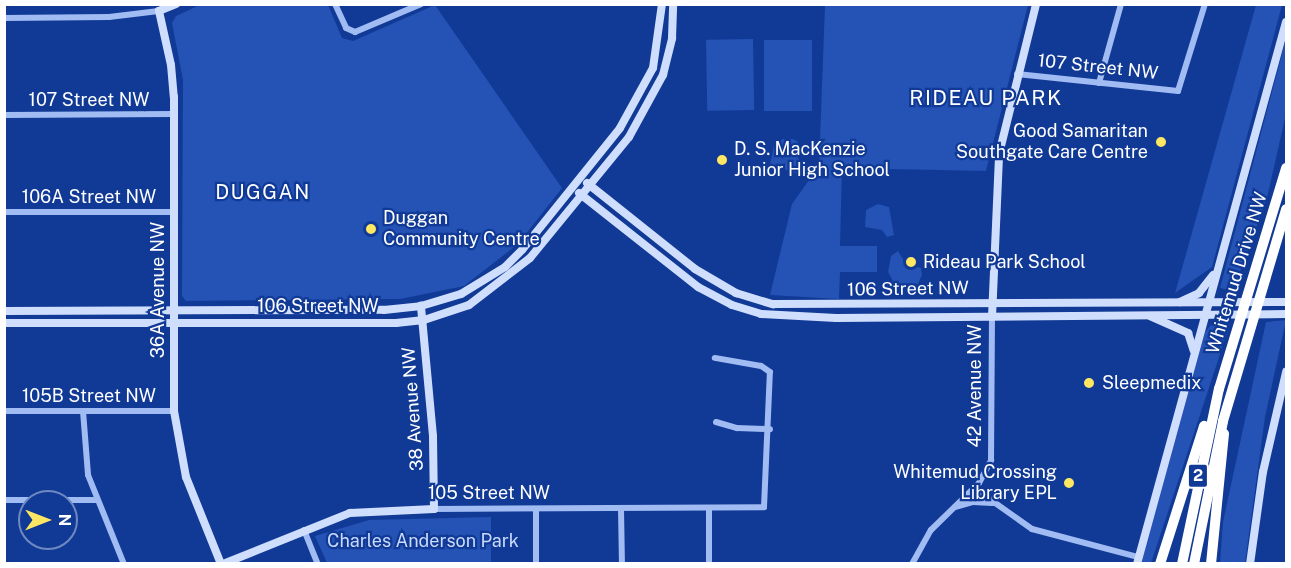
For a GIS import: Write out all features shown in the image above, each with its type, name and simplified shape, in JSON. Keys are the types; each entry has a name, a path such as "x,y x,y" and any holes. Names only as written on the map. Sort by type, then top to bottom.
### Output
{"highway":[{"name":"Whitemud Drive NW","path":"1182,564 1219,389 1287,168"},
{"name":"Whitemud Drive NW","path":"1194,564 1223,421 1287,209"},
{"path":"1160,564 1190,462 1219,389"},
{"path":"1211,564 1215,506 1225,447 1223,421"}],"street":[{"path":"4,18 109,17 159,11 176,4"},
{"path":"335,4 350,31 421,4"},
{"path":"582,179 645,87 658,49 662,4"},
{"path":"583,196 654,96 668,55 673,4"},
{"name":"42 Avenue NW","path":"912,564 927,537 951,509 974,488 986,470 993,449 992,305 996,171 1016,74 1036,4"},
{"path":"1099,83 1121,4"},
{"name":"107 Street NW","path":"1016,74 1178,91 1205,4"},
{"name":"36A Avenue NW","path":"159,11 171,65 174,114 174,411 186,477 222,564"},
{"name":"Whitemud Drive NW","path":"1137,560 1287,22"},
{"name":"107 Street NW","path":"4,115 174,114"},
{"name":"106 Street NW","path":"4,311 384,310 421,306 461,294 505,267 582,179 695,269 748,298 792,307 1285,302"},
{"name":"106 Street NW","path":"574,189 698,287 751,312 790,318 1283,314"},
{"name":"106 Street NW","path":"4,323 385,323 424,320 469,305 511,276 583,196"},
{"name":"106A Street NW","path":"4,213 174,212"},
{"path":"1177,304 1199,293 1217,270"},
{"name":"38 Avenue NW","path":"421,306 424,320 434,509"},
{"path":"1149,316 1188,333 1194,355"},
{"path":"715,358 761,366 770,372 770,429 737,428 716,422"},
{"path":"1250,564 1263,472 1287,372"},
{"name":"105B Street NW","path":"4,411 174,411"},
{"path":"83,411 85,460 97,500 124,564"},
{"name":"105 Street NW","path":"222,564 304,530 359,511 764,507 770,429"},
{"path":"974,488 995,505 1036,531 1137,560"},
{"path":"4,500 97,500"},
{"path":"951,509 973,502 995,505"},
{"path":"536,509 536,564"},
{"path":"621,509 622,564"},
{"path":"709,509 709,564"},
{"path":"304,530 318,564"}],"green space":[{"path":"202,4 328,5 342,38 353,41 435,5 562,188 518,244 464,286 400,299 186,301 182,296 183,80 172,23 176,16"},
{"name":"RIDEAU PARK","path":"825,5 1028,5 986,171 842,168 840,246 877,246 877,272 840,272 839,299 770,295 792,204 819,166"},
{"path":"1256,5 1282,5 1212,267 1175,293"},
{"path":"753,39 754,110 707,111 706,40"},
{"path":"1286,39 1286,114 1267,198 1233,291 1220,288"},
{"path":"764,40 812,40 812,111 764,111"},
{"path":"783,139 793,139 798,142 798,158 804,165 801,175 770,165 774,145"},
{"path":"878,204 889,207 894,235 887,237 882,230 865,227 866,210"},
{"path":"898,251 906,264 921,268 922,275 918,284 909,283 905,290 900,284 888,289 886,283 893,281 888,272 891,256"},
{"path":"1286,320 1265,417 1245,563 1220,563 1223,522 1266,322"},
{"path":"1214,322 1230,324 1151,563 1141,564 1205,332"},
{"name":"Charles Anderson Park","path":"491,517 491,563 327,563 315,536 369,520"}],"place":[{"name":"Good Samaritan Southgate Care Centre","path":"1161,142"},
{"name":"D. S. MacKenzie Junior High School","path":"722,160"},
{"name":"Duggan Community Centre","path":"371,229"},
{"name":"Rideau Park School","path":"911,262"},
{"name":"Sleepmedix","path":"1089,383"},
{"name":"Whitemud Crossing Library EPL","path":"1069,483"}],"district":[{"name":"RIDEAU PARK","path":"986,98"},
{"name":"DUGGAN","path":"263,192"}]}
